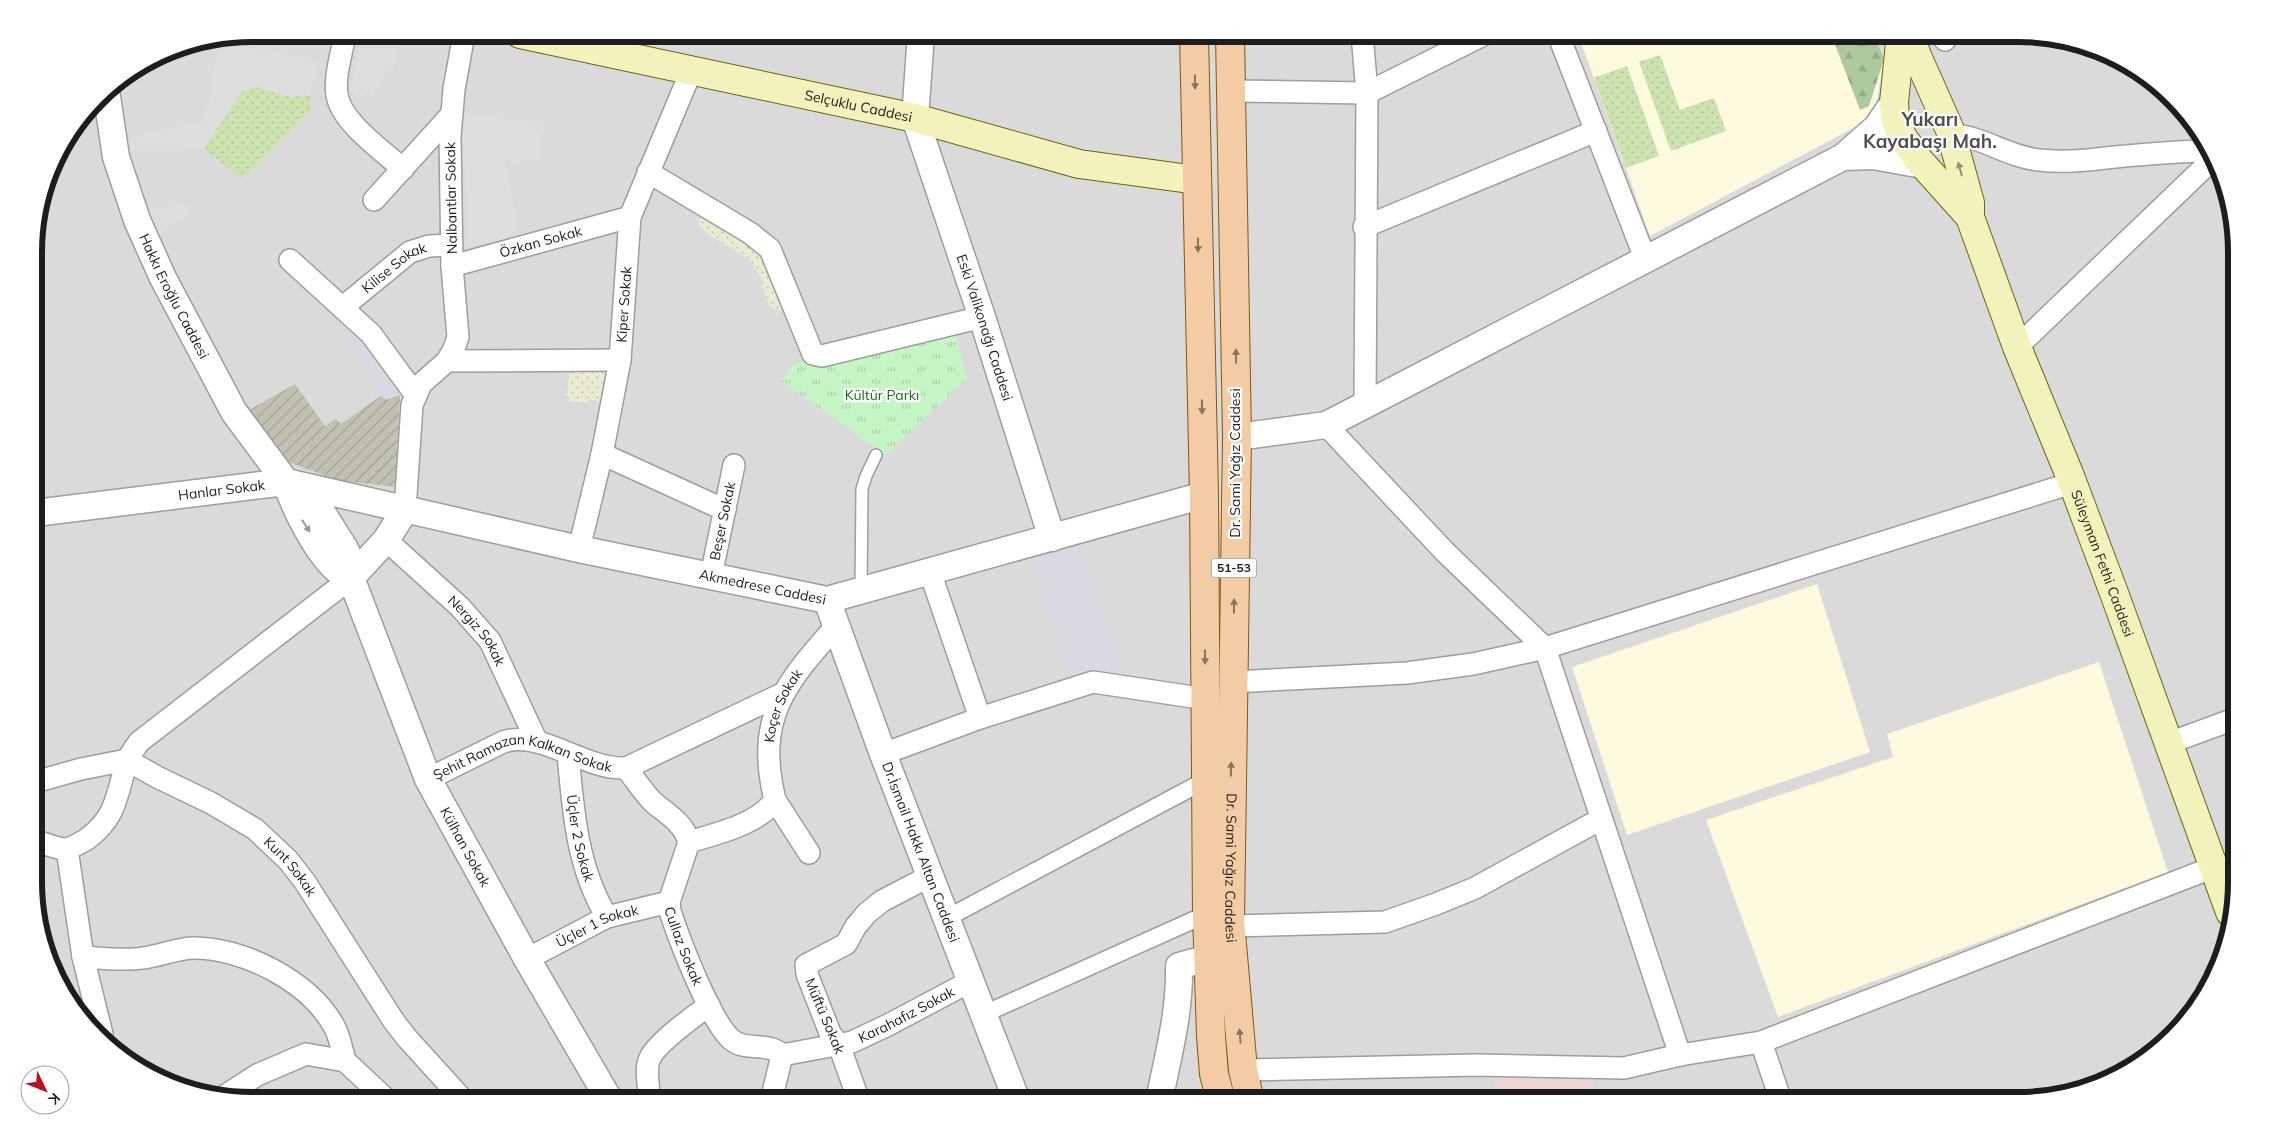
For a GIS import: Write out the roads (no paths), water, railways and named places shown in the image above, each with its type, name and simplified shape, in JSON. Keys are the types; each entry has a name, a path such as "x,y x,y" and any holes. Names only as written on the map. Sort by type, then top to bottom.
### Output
{"main road":[{"name":"Selçuklu Caddesi","path":"559,42 915,118 1079,164 1197,180"},
{"name":"Dr. Sami Yağız Caddesi","path":"1194,42 1204,495 1206,780 1218,920 1248,1092"},
{"name":"Dr. Sami Yağız Caddesi","path":"1219,1092 1214,1074 1208,958 1218,920 1232,682 1237,438 1230,42"},
{"name":"Süleyman Fethi Caddesi","path":"1900,42 1894,102 1895,118 1902,136 1923,165 1970,217"},
{"name":"Süleyman Fethi Caddesi","path":"1913,42 1952,135 1970,203 1970,217 2017,347 2072,482 2227,905"}],"street":[{"path":"344,42 336,88 341,108 355,126 403,168"},
{"name":"Nalbantlar Sokak","path":"405,510 409,417 415,394 421,384 447,361 458,337 452,255 451,114 463,42"},
{"path":"915,118 920,42"},
{"path":"1363,42 1367,93 1364,227 1365,405"},
{"path":"1232,91 1367,93 1469,42"},
{"path":"1561,42 1645,258"},
{"name":"Kiper Sokak","path":"579,549 602,454 620,360 630,217 692,69"},
{"path":"1237,438 1326,425 1843,157 1877,127 1894,102"},
{"name":"Hakkı Eroğlu Caddesi","path":"104,104 125,187 137,220 163,278 234,412 286,482"},
{"path":"374,200 451,114"},
{"name":"Eski Valikonağı Caddesi","path":"915,118 982,317 1052,538"},
{"path":"1364,227 1596,131"},
{"path":"1952,135 1966,136 2007,152 2047,161 2066,162 2202,151"},
{"path":"1843,157 1873,156 1923,165"},
{"path":"2017,347 2209,163"},
{"path":"648,172 750,233 770,249 813,354 822,356 982,317"},
{"name":"Özkan Sokak","path":"452,255 630,217"},
{"name":"Kilise Sokak","path":"343,307 410,252 429,246 452,255"},
{"path":"290,260 343,307 382,346 415,394"},
{"path":"447,361 620,360"},
{"path":"1326,425 1444,552 1545,648 1680,1054"},
{"path":"602,454 725,510"},
{"name":"Beşer Sokak","path":"711,576 734,465"},
{"path":"286,482 301,520 330,564 346,577 351,578"},
{"name":"Hanlar Sokak","path":"42,512 286,482 405,510"},
{"path":"1232,682 1407,673 1473,664 1545,648 2072,482"},
{"name":"Akmedrese Caddesi","path":"405,510 579,549 827,600 1204,495"},
{"path":"42,843 66,849 82,842 96,832 108,819 120,792 127,760 140,742 351,578 386,540 405,510"},
{"name":"Nergiz Sokak","path":"386,540 460,608 490,641 537,742"},
{"path":"930,572 980,718"},
{"name":"Külhan Sokak","path":"351,578 428,779 527,959 605,1092"},
{"name":"Dr.İsmail Hakkı Altan Caddesi","path":"827,600 883,754 1014,1092"},
{"name":"Koçer Sokak","path":"809,853 775,800 768,766 768,743 773,717 784,693 799,668 837,624"},
{"path":"883,754 980,718 1093,682 1206,699"},
{"name":"Şehit Ramazan Kalkan Sokak","path":"428,779 503,742 516,738 537,742 611,769 626,768 784,693"},
{"path":"2169,743 2228,723"},
{"name":"Üçler 2 Sokak","path":"568,754 576,822 585,868 595,897 607,917"},
{"path":"42,780 81,769 127,760"},
{"name":"Kunt Sokak","path":"127,760 236,816 271,842 305,882 406,1037 456,1092"},
{"path":"626,768 654,802 679,823 686,832 689,842 731,828 764,813 775,800"},
{"path":"947,918 1206,780"},
{"path":"984,1014 1218,920 1385,922 1475,888 1601,819"},
{"name":"Cullaz Sokak","path":"689,842 669,902 670,911 709,1005 732,1040 740,1044 776,1049 782,1055"},
{"path":"66,849 82,957 100,1027"},
{"path":"1243,1070 1477,1065 1624,1068 1680,1054 1761,1042 2214,867"},
{"name":"Müftü Sokak","path":"856,1092 839,1045 830,1033 807,974 806,965 846,944 861,920 882,901 930,876"},
{"name":"Üçler 1 Sokak","path":"527,959 607,917 669,902"},
{"path":"82,957 144,958 175,950 194,948 251,960 284,976 321,1008 336,1029 345,1061 378,1092"},
{"path":"1161,1092 1175,1028 1180,994 1179,966 1208,958"},
{"name":"Karahafız Sokak","path":"782,1055 852,1042 971,981"},
{"path":"649,1092 648,1070 650,1058 670,1037 709,1005"},
{"path":"1761,1042 1778,1092"},
{"path":"231,1091 257,1075 306,1054 345,1061"},
{"path":"774,1092 782,1055"}],"lane":[{"path":"861,591 862,489 876,455"}],"district":[{"name":"Yukarı Kayabaşı Mah.","path":"1930,130"}],"park label":[{"name":"Kültür Parkı","path":"882,395"}]}
